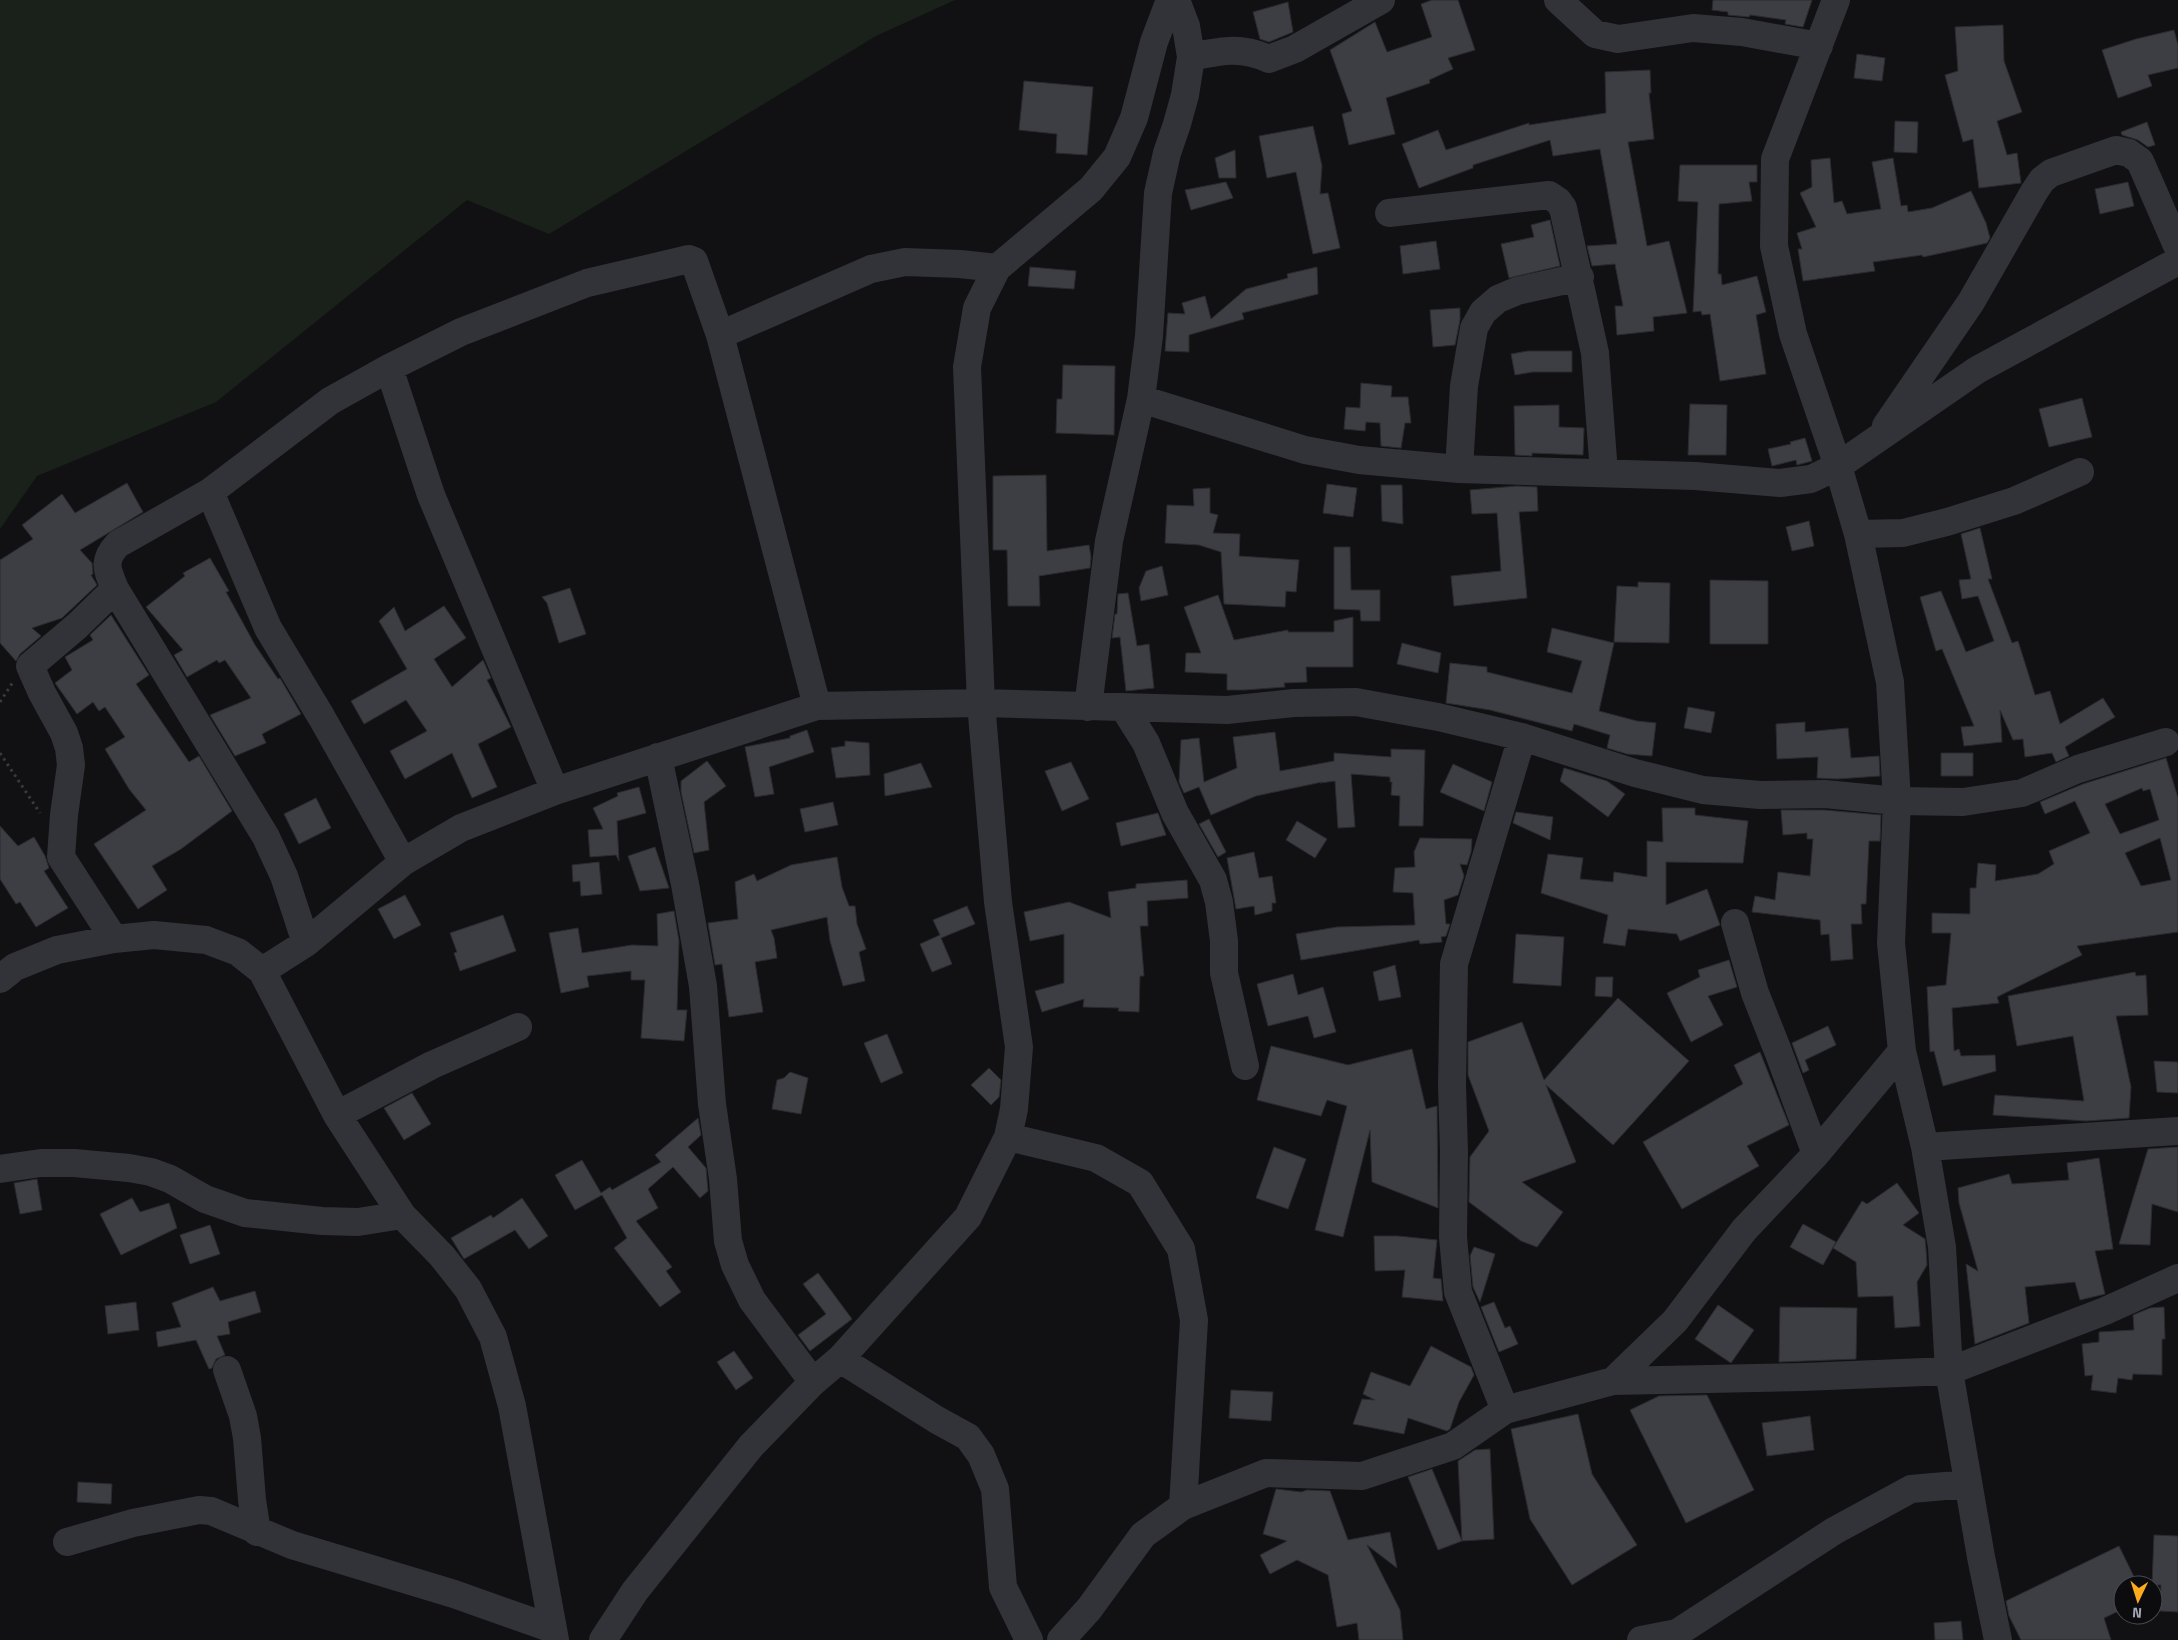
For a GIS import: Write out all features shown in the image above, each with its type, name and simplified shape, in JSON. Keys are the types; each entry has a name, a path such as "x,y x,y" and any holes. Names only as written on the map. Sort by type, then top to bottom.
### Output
{"street":[{"path":"603,1640 635,1591 751,1446 814,1382 840,1359 968,1217 1008,1137 1014,1108 1019,1046 998,902 981,703 967,367 977,308 997,268 1091,190 1117,157 1134,118 1154,42 1170,0"},
{"path":"1088,707 1108,541 1141,399 1148,336 1158,193 1167,153 1183,102 1191,57 1186,26 1176,0"},
{"path":"1191,57 1235,50 1253,52 1269,59 1296,49 1381,0"},
{"path":"1558,0 1595,34 1618,38 1693,28 1742,32 1818,46"},
{"path":"1836,0 1775,159 1774,246 1793,334 1838,466 1858,534 1890,682 1897,800 1890,942 1902,1051 1926,1147 1942,1247 1949,1371 1968,1484 1990,1637"},
{"path":"1880,436 1970,302 2034,192 2042,180 2051,173 2116,150 2129,153 2140,160 2178,248"},
{"path":"1389,213 1549,195 1558,201 1563,208 1580,278 1595,353 1604,473"},
{"path":"306,943 284,876 262,829 115,589 107,568 109,554 118,544 210,492 330,401 389,368 462,332 587,283 682,260 694,262 720,335 817,706"},
{"path":"1141,399 1305,450 1359,460 1459,469 1695,476 1780,483 1812,479 1838,466 1977,370 2178,261"},
{"path":"720,335 871,270 905,262 960,264 997,268"},
{"path":"1459,469 1464,386 1474,328 1483,312 1498,299 1517,291 1580,278"},
{"path":"389,368 431,495 555,791"},
{"path":"1858,534 1903,534 1947,522 2014,501 2080,472"},
{"path":"210,492 268,628 322,718 403,862"},
{"path":"114,939 61,856 71,765 69,748 64,733 42,693 30,666 77,626 115,589"},
{"path":"262,971 306,943 403,862 461,828 555,791 658,756 817,706 981,703 1227,710 1294,703 1356,702 1438,717 1522,737 1635,773 1703,790 1760,795 1825,794 1897,800 1963,802 2022,793 2078,769 2166,742"},
{"path":"1124,708 1146,743 1175,813 1213,880 1219,902 1224,941 1224,973 1245,1066"},
{"path":"1505,1410 1458,1292 1453,1237 1454,1152 1452,1085 1454,964 1522,737"},
{"path":"658,756 685,884 703,986 712,1104 723,1179 728,1241 735,1265 752,1300 814,1382"},
{"path":"1735,923 1755,993 1816,1154"},
{"path":"0,978 15,967 57,950 114,939 154,935 206,940 238,952 262,971 337,1115 402,1215 442,1256 468,1289 493,1337 512,1406 554,1634"},
{"path":"337,1115 432,1065 518,1027"},
{"path":"1613,1381 1675,1321 1744,1230 1816,1154 1902,1051"},
{"path":"1926,1147 2178,1131"},
{"path":"1008,1137 1096,1158 1140,1183 1181,1249 1194,1320 1183,1506"},
{"path":"0,1169 41,1163 74,1163 129,1168 151,1172 170,1179 205,1200 245,1212 322,1221 358,1222 402,1215"},
{"path":"1061,1640 1089,1609 1143,1535 1183,1506 1266,1473 1362,1476 1452,1446 1505,1410 1613,1381 1803,1377 1949,1371 2105,1310 2178,1278"},
{"path":"840,1359 937,1420 968,1436 981,1456 995,1489 1003,1587 1029,1640"},
{"path":"228,1370 245,1431 257,1532"},
{"path":"1641,1640 1678,1633 1834,1531 1911,1489 1968,1484"},
{"path":"67,1542 133,1523 199,1510 224,1516 257,1532 292,1545 454,1594 554,1634"}],"path":[{"path":"0,753 19,779 41,816"}],"shaded area":[{"path":"0,0 955,0 876,36 549,234 467,200 216,402 37,476 0,529"}],"building":[{"path":"1432,0 1458,0 1475,50 1448,58 1453,69 1429,80 1430,83 1386,98 1395,134 1349,145 1342,114 1352,111 1330,50 1375,22 1387,52 1432,37 1421,4"},
{"path":"1713,0 1812,0 1803,27 1785,24 1786,20 1750,15 1749,17 1728,15 1728,12 1712,10"},
{"path":"1288,2 1293,32 1269,42 1260,39 1253,12"},
{"path":"2003,25 2004,61 2022,112 1997,121 2007,155 2017,153 2021,183 1979,188 1973,139 1963,142 1945,75 1958,71 1955,27"},
{"path":"2174,30 2178,45 2178,68 2148,75 2152,86 2118,98 2102,50"},
{"path":"1857,54 1885,58 1882,81 1854,78"},
{"path":"1650,70 1651,93 1649,93 1654,139 1628,142 1647,246 1669,241 1687,313 1653,317 1654,331 1617,335 1615,306 1623,306 1615,264 1592,266 1587,246 1617,244 1600,149 1553,156 1550,140 1473,165 1473,168 1419,188 1402,144 1438,130 1446,150 1529,123 1529,125 1606,113 1605,72"},
{"path":"1024,81 1093,87 1087,155 1056,153 1057,134 1019,130"},
{"path":"1895,121 1918,122 1917,153 1894,152"},
{"path":"2147,122 2155,145 2148,147 2138,140 2122,135 2121,132"},
{"path":"1313,126 1322,166 1320,194 1328,193 1340,248 1313,254 1296,172 1267,178 1259,136"},
{"path":"1235,150 1236,178 1219,178 1215,158"},
{"path":"1830,158 1834,203 1842,201 1847,214 1881,209 1872,162 1893,158 1901,206 1907,205 1908,212 1932,208 1971,191 1986,223 1990,238 1987,243 1923,257 1922,255 1873,262 1875,271 1803,281 1798,249 1802,249 1797,233 1816,227 1800,193 1812,187 1811,160"},
{"path":"1680,165 1757,165 1757,182 1749,182 1752,201 1719,204 1718,274 1721,274 1722,285 1757,276 1766,312 1756,315 1766,374 1720,381 1710,314 1702,315 1701,311 1693,312 1698,202 1678,201"},
{"path":"1226,182 1233,198 1191,210 1185,190"},
{"path":"2128,182 2134,206 2100,214 2095,189"},
{"path":"1550,220 1560,266 1509,278 1501,244 1534,237 1531,225"},
{"path":"1436,241 1440,269 1403,274 1400,246"},
{"path":"1030,267 1076,271 1074,289 1028,286"},
{"path":"1317,267 1318,294 1242,313 1244,319 1189,335 1189,352 1165,351 1168,313 1185,314 1182,303 1205,296 1211,319 1246,289 1288,278 1287,274"},
{"path":"1460,308 1460,320 1455,345 1433,347 1430,310"},
{"path":"1528,351 1572,351 1572,372 1533,372 1515,375 1511,354"},
{"path":"1063,365 1115,366 1114,435 1056,433 1057,399 1062,399"},
{"path":"1361,383 1392,386 1391,397 1408,397 1411,423 1405,423 1401,448 1381,446 1380,423 1366,422 1365,431 1344,429 1346,407 1360,408"},
{"path":"2082,398 2092,437 2049,447 2039,409"},
{"path":"1690,404 1727,405 1726,455 1688,455"},
{"path":"1559,405 1559,427 1584,428 1583,455 1532,453 1532,456 1515,455 1514,406"},
{"path":"1805,438 1812,461 1797,465 1796,460 1772,466 1768,449 1791,444 1790,442"},
{"path":"1046,475 1047,551 1089,545 1090,568 1039,576 1040,606 1008,606 1007,550 993,550 993,476"},
{"path":"127,483 143,512 80,550 92,563 93,574 91,575 97,585 62,618 32,628 41,636 20,654 16,661 0,643 0,560 33,539 22,525 62,494 75,513"},
{"path":"1327,484 1357,488 1353,517 1323,513"},
{"path":"1381,485 1402,485 1403,524 1382,521"},
{"path":"1517,486 1537,487 1538,511 1519,512 1527,598 1454,606 1451,576 1501,571 1497,513 1472,514 1470,490"},
{"path":"1210,488 1210,513 1218,515 1213,533 1240,534 1239,556 1299,560 1296,592 1286,591 1285,607 1224,604 1221,552 1199,545 1165,543 1167,505 1194,506 1193,489"},
{"path":"1809,521 1814,546 1792,551 1786,527"},
{"path":"1980,528 1992,579 1988,579 2012,643 2018,641 2035,695 2050,691 2060,724 2103,698 2115,717 2065,747 2069,756 2056,762 2052,753 2025,757 2023,739 2013,740 2000,710 2002,742 1964,746 1961,727 1974,726 1942,649 1936,651 1920,597 1941,591 1966,652 1994,641 1978,596 1962,599 1959,580 1971,579 1961,534"},
{"path":"1334,547 1350,547 1351,590 1380,590 1380,621 1361,621 1360,610 1334,609"},
{"path":"210,558 229,591 226,592 255,645 278,679 280,678 301,714 262,734 266,743 235,756 210,715 251,698 225,660 219,663 217,660 187,677 174,655 183,650 146,607 185,576 183,573"},
{"path":"1162,566 1168,595 1141,601 1139,588 1146,571"},
{"path":"1710,580 1768,581 1768,644 1710,644"},
{"path":"1638,582 1670,583 1669,643 1614,642 1617,586 1638,587"},
{"path":"570,588 586,634 559,643 547,603 542,597"},
{"path":"1128,593 1137,646 1149,644 1154,688 1126,691 1120,637 1112,638 1115,614 1117,614 1118,594"},
{"path":"1218,595 1234,640 1288,630 1288,632 1334,632 1334,621 1353,617 1353,667 1306,667 1307,682 1284,683 1285,687 1245,690 1227,690 1227,674 1185,672 1186,653 1201,653 1184,607"},
{"path":"444,606 466,638 434,659 452,687 483,660 491,678 487,680 511,727 478,744 497,787 472,798 452,753 405,779 390,751 427,731 406,700 364,724 351,701 407,669 379,621 394,607 405,631"},
{"path":"111,615 149,675 136,684 189,762 199,756 232,811 181,849 152,866 167,890 138,909 94,844 146,810 129,789 105,749 125,737 105,707 99,711 93,702 77,714 55,683 72,670 65,657 93,640 90,635"},
{"path":"1552,628 1614,643 1599,711 1637,721 1656,723 1652,756 1627,754 1607,748 1610,735 1574,724 1572,731 1490,710 1446,703 1450,663 1487,667 1487,672 1572,693 1582,661 1547,652"},
{"path":"1402,643 1441,653 1438,673 1397,664"},
{"path":"1688,707 1715,712 1711,733 1684,728"},
{"path":"1805,722 1805,732 1848,728 1851,758 1879,756 1880,776 1837,779 1817,778 1818,757 1777,759 1776,724"},
{"path":"807,730 814,752 769,767 774,794 755,797 745,747 790,738 790,736"},
{"path":"1275,732 1280,771 1334,761 1334,753 1391,757 1391,749 1425,750 1423,826 1399,826 1400,796 1391,795 1392,782 1390,782 1390,777 1351,774 1355,827 1338,828 1335,781 1256,796 1211,815 1199,787 1184,793 1179,782 1181,740 1199,738 1204,782 1237,768 1233,737"},
{"path":"845,741 869,743 870,775 836,778 831,748 845,746"},
{"path":"1941,753 1973,753 1973,776 1941,776"},
{"path":"2166,758 2178,798 2178,932 2077,946 2082,955 1997,997 1999,1003 1952,1008 1954,1051 1959,1049 1961,1056 1995,1055 1996,1071 1943,1086 1934,1051 1930,1052 1927,987 1946,985 1951,933 1932,933 1932,913 1970,914 1970,888 1976,888 1978,863 1996,865 1995,881 2038,874 2054,864 2049,851 2090,833 2075,801 2045,814 2040,802 2083,784","holes":["2142,788 2143,791 2150,789 2159,820 2120,834 2105,804","2160,838 2171,880 2141,886 2125,853"]},
{"path":"707,761 726,786 704,802 709,850 694,853 681,792 681,781"},
{"path":"1071,762 1089,799 1062,811 1045,771"},
{"path":"921,763 932,787 885,796 884,774"},
{"path":"1453,764 1492,782 1484,811 1440,792"},
{"path":"1564,768 1607,781 1625,794 1608,817 1560,781"},
{"path":"639,787 646,813 617,821 619,861 616,855 590,857 588,830 603,829 593,808 618,796 617,793"},
{"path":"316,798 331,828 299,844 284,814"},
{"path":"833,802 838,825 805,832 800,809"},
{"path":"1662,808 1695,808 1695,815 1748,821 1743,863 1666,862 1666,905 1707,889 1720,925 1680,941 1677,934 1628,929 1625,946 1603,943 1608,915 1541,893 1548,854 1583,858 1580,879 1613,882 1614,872 1647,877 1647,841 1663,842"},
{"path":"1781,810 1824,810 1881,815 1880,841 1869,841 1866,904 1861,904 1862,924 1851,924 1853,959 1831,961 1829,934 1821,935 1820,920 1752,912 1755,896 1775,900 1778,872 1810,876 1813,839 1807,839 1807,833 1783,835"},
{"path":"1516,812 1553,817 1550,840 1513,823"},
{"path":"1158,813 1166,835 1121,846 1116,823"},
{"path":"1209,819 1226,852 1218,857 1199,824"},
{"path":"1297,821 1327,839 1315,858 1286,840"},
{"path":"0,826 18,846 34,837 45,856 49,868 44,871 68,908 36,927 20,902 16,904 0,879"},
{"path":"1420,838 1472,839 1467,865 1460,864 1464,876 1458,895 1444,900 1446,924 1450,924 1446,936 1441,937 1442,942 1420,944 1419,940 1301,960 1296,934 1337,927 1415,925 1413,893 1393,892 1395,868 1415,867 1414,852"},
{"path":"655,847 669,888 640,891 628,856"},
{"path":"1254,852 1259,878 1272,876 1276,903 1272,903 1272,911 1255,915 1254,906 1236,909 1227,858"},
{"path":"837,857 842,887 849,906 855,906 857,924 866,949 859,952 865,981 843,986 830,941 827,917 771,930 777,958 755,962 763,1012 729,1017 722,964 715,965 708,923 738,919 735,882 754,874 757,881 791,865"},
{"path":"599,862 602,894 581,896 580,881 573,882 572,865"},
{"path":"1187,880 1188,898 1147,901 1148,926 1140,926 1144,976 1140,976 1139,1012 1118,1011 1119,1008 1083,1007 1084,999 1042,1012 1035,991 1064,983 1064,934 1030,941 1024,912 1069,902 1111,918 1108,892 1136,888 1136,884"},
{"path":"405,895 421,925 394,939 378,909"},
{"path":"967,906 975,924 941,938 952,964 932,972 920,944 940,935 933,920"},
{"path":"674,911 679,941 677,1010 687,1010 684,1041 641,1038 645,980 631,980 631,971 587,976 589,987 561,993 549,933 578,928 582,953 632,945 658,946 657,914"},
{"path":"503,915 516,951 460,971 454,953 457,952 450,933"},
{"path":"1516,934 1564,937 1561,986 1513,983"},
{"path":"1729,960 1737,987 1708,996 1723,1025 1691,1042 1667,993 1700,977 1698,970"},
{"path":"1395,965 1401,997 1379,1001 1373,972"},
{"path":"2135,972 2136,976 2146,975 2148,1015 2116,1016 2131,1087 2129,1118 2086,1121 1993,1115 1995,1095 2084,1101 2073,1036 2017,1046 2008,996"},
{"path":"1293,974 1298,995 1323,987 1336,1032 1314,1038 1308,1016 1268,1026 1257,984"},
{"path":"1596,977 1613,977 1612,997 1595,996"},
{"path":"1618,998 1689,1061 1613,1145 1546,1085 1576,1162 1522,1182 1563,1212 1537,1247 1521,1241 1469,1202 1470,1157 1489,1131 1468,1075 1468,1042 1522,1022 1544,1080"},
{"path":"1828,1026 1836,1045 1805,1060 1809,1070 1803,1073 1792,1043"},
{"path":"887,1034 903,1073 881,1083 864,1043"},
{"path":"1271,1046 1348,1065 1412,1049 1426,1109 1437,1106 1438,1208 1372,1182 1370,1130 1343,1237 1315,1230 1347,1106 1327,1100 1321,1116 1257,1100"},
{"path":"1760,1052 1789,1125 1747,1146 1759,1166 1682,1209 1643,1142 1743,1084 1734,1065"},
{"path":"2154,1061 2178,1062 2178,1093 2157,1092"},
{"path":"989,1068 1001,1080 999,1097 991,1105 971,1085"},
{"path":"790,1072 808,1078 801,1114 772,1109 777,1080 784,1078"},
{"path":"412,1093 431,1124 404,1140 384,1108"},
{"path":"698,1118 701,1135 688,1147 706,1168 708,1191 700,1198 673,1167 648,1189 658,1208 636,1221 672,1267 666,1271 681,1292 660,1307 614,1248 627,1238 602,1195 575,1210 555,1175 582,1160 601,1193 610,1187 612,1190 661,1162 655,1155"},
{"path":"1274,1147 1306,1159 1288,1209 1256,1198"},
{"path":"2178,1147 2178,1212 2152,1204 2150,1245 2119,1244 2148,1149"},
{"path":"2099,1158 2113,1249 2095,1251 2105,1294 2080,1300 2075,1282 2025,1287 2029,1323 1975,1344 1966,1264 1978,1271 1959,1203 1958,1188 2009,1174 2012,1184 2069,1180 2067,1163"},
{"path":"37,1179 42,1210 20,1214 14,1183"},
{"path":"1897,1183 1919,1213 1903,1225 1925,1239 1927,1265 1917,1282 1920,1326 1895,1328 1893,1296 1858,1297 1856,1262 1833,1248 1862,1201 1867,1204"},
{"path":"132,1198 140,1212 169,1203 177,1228 121,1255 100,1214"},
{"path":"522,1198 548,1236 529,1249 515,1230 464,1259 451,1238 491,1215 493,1218"},
{"path":"1803,1224 1836,1242 1823,1265 1790,1247"},
{"path":"210,1225 220,1254 190,1264 180,1235"},
{"path":"1374,1236 1398,1236 1437,1240 1433,1278 1441,1279 1443,1301 1402,1297 1405,1270 1375,1271"},
{"path":"1474,1247 1495,1254 1480,1302 1473,1287 1470,1256"},
{"path":"818,1273 852,1319 810,1351 798,1335 826,1314 803,1284"},
{"path":"213,1287 220,1301 255,1291 261,1312 228,1322 230,1334 217,1336 225,1355 216,1359 212,1368 209,1369 196,1340 158,1347 156,1332 181,1327 172,1303"},
{"path":"136,1302 139,1330 108,1334 105,1306"},
{"path":"1494,1302 1505,1328 1510,1326 1518,1344 1499,1352 1481,1307"},
{"path":"1718,1305 1754,1330 1731,1363 1695,1339"},
{"path":"1780,1307 1857,1308 1856,1359 1779,1362"},
{"path":"2164,1307 2165,1339 2162,1339 2162,1375 2133,1374 2132,1380 2118,1378 2116,1393 2091,1390 2093,1375 2085,1376 2082,1344 2099,1342 2099,1332 2134,1330 2133,1315 2150,1308"},
{"path":"1431,1346 1471,1367 1474,1375 1459,1402 1450,1429 1447,1431 1408,1418 1404,1434 1353,1424 1362,1399 1375,1400 1363,1394 1371,1372 1410,1386"},
{"path":"734,1351 753,1378 736,1390 717,1362"},
{"path":"1231,1390 1273,1392 1271,1421 1229,1418"},
{"path":"1707,1395 1754,1490 1686,1523 1630,1410 1659,1396"},
{"path":"1578,1414 1592,1474 1637,1545 1572,1585 1530,1519 1511,1429"},
{"path":"1810,1416 1814,1450 1767,1456 1762,1423"},
{"path":"1490,1449 1494,1539 1462,1541 1458,1461 1475,1450"},
{"path":"1432,1469 1462,1541 1438,1550 1408,1477"},
{"path":"78,1482 112,1484 111,1504 77,1502"},
{"path":"1276,1489 1301,1492 1307,1490 1330,1491 1348,1540 1390,1532 1397,1568 1367,1545 1400,1610 1403,1640 1359,1640 1357,1623 1337,1627 1328,1575 1297,1560 1270,1574 1260,1555 1287,1541 1263,1534"},
{"path":"2154,1535 2178,1536 2178,1612 2163,1611 2163,1575 2152,1575"},
{"path":"2119,1546 2133,1575 2113,1575 2113,1614 2104,1618 2111,1640 2021,1640 2009,1616 2006,1601"},
{"path":"1961,1621 1963,1640 1935,1640 1934,1623"}]}
